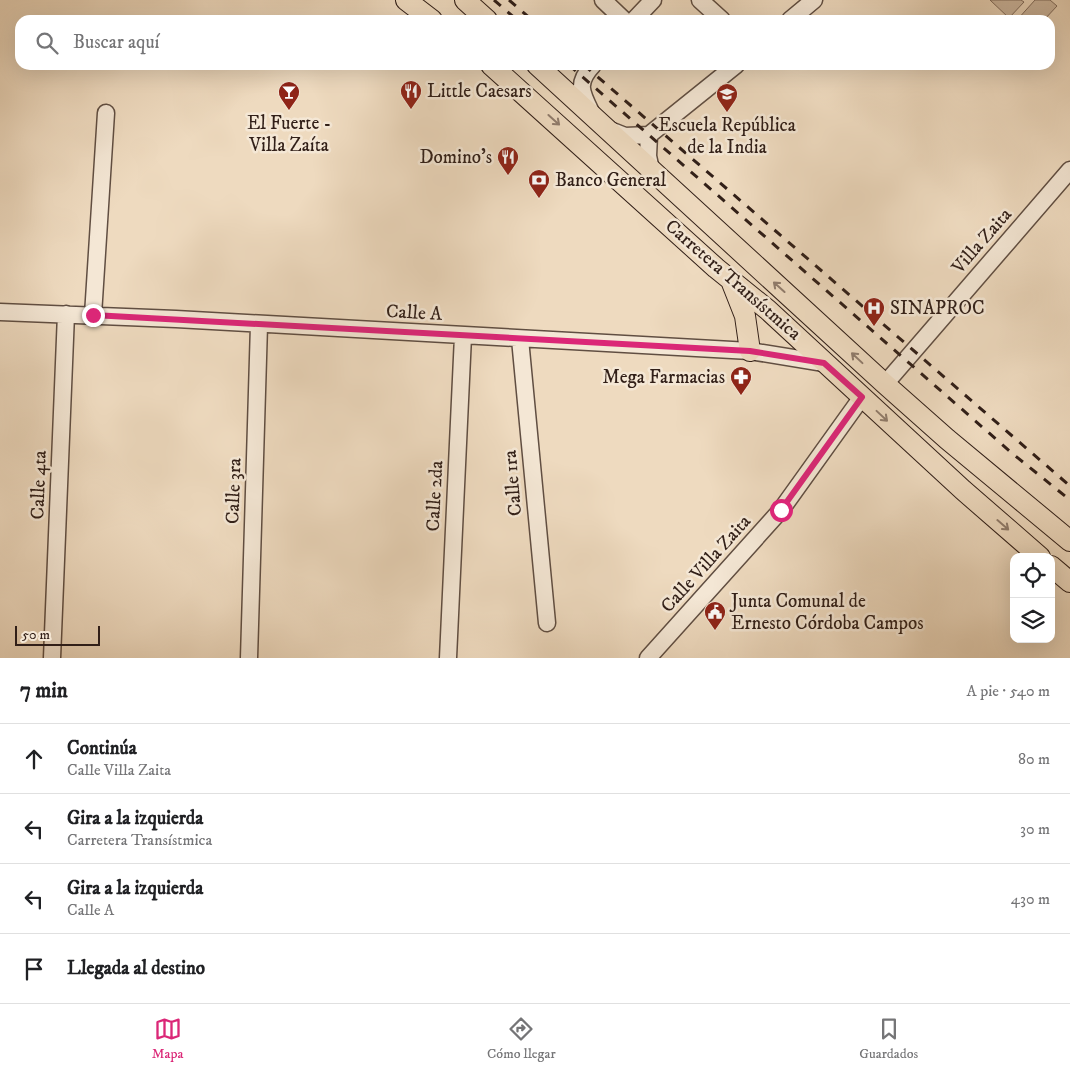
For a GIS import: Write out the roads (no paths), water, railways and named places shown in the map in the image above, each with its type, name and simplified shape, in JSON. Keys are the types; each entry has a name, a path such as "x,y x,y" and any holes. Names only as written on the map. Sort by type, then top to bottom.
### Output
{"main road":[{"path":"406,0 426,15"},
{"path":"465,0 482,15"},
{"name":"Carretera Transístmica","path":"497,70 732,281 774,316 963,490 1035,553"},
{"name":"Carretera Transístmica","path":"542,70 610,130 884,384 1070,541"},
{"path":"732,281 745,316 750,351"},
{"path":"1055,569 1070,582"}],"street":[{"path":"604,0 619,15"},
{"path":"639,15 653,0"},
{"path":"700,0 716,15"},
{"path":"796,15 814,0"},
{"path":"542,70 570,77 588,70"},
{"path":"588,70 582,91 594,116"},
{"path":"610,130 633,137 649,135 730,70"},
{"path":"93,315 106,113"},
{"path":"649,135 648,156 651,170"},
{"name":"Villa Zaita","path":"884,384 1070,170"},
{"name":"Calle A","path":"0,312 93,315 750,351 824,363"},
{"name":"Calle 4ta","path":"52,658 66,314"},
{"name":"Calle 3ra","path":"249,658 259,325"},
{"name":"Calle 2da","path":"448,658 463,336"},
{"name":"Calle 1ra","path":"520,339 547,623"},
{"name":"Calle Villa Zaita","path":"648,658 781,510 862,397"}],"railway":[{"path":"494,0 511,15"},
{"path":"509,0 526,15"},
{"path":"575,70 1013,454 1070,500"},
{"path":"590,70 1070,486"}],"place":[{"name":"Little Caesars","path":"411,110"},
{"name":"El Fuerte - Villa Zaíta","path":"289,111"},
{"name":"Escuela República de la India","path":"727,113"},
{"name":"Domino's","path":"508,176"},
{"name":"Banco General","path":"539,199"},
{"name":"SINAPROC","path":"874,327"},
{"name":"Mega Farmacias","path":"741,396"},
{"name":"Junta Comunal de Ernesto Córdoba Campos","path":"715,631"}]}
